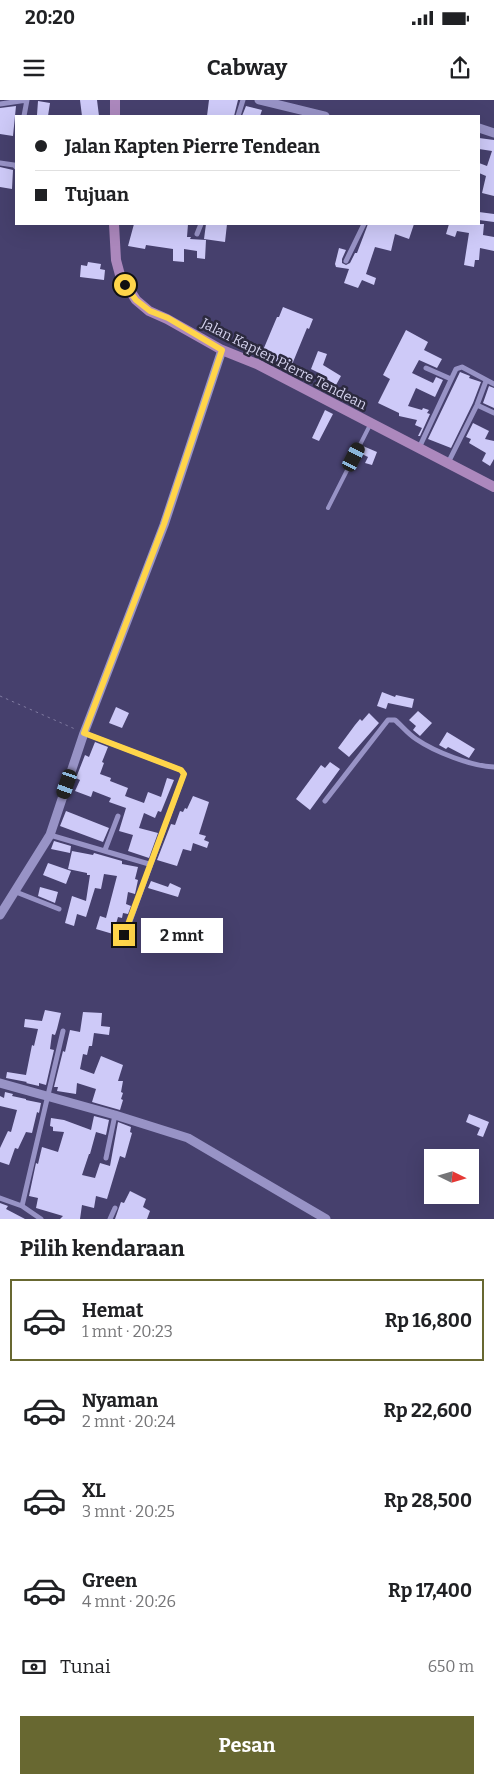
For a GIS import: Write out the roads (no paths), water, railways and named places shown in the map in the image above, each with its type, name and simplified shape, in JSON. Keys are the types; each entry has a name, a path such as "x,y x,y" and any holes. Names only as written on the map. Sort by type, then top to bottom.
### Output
{"main road":[{"path":"115,100 115,115"},
{"name":"Jalan Kapten Pierre Tendean","path":"114,225 116,260 120,275 136,300 150,311 168,318 222,350 257,364 494,488"}],"street":[{"path":"0,104 27,100 24,115"},
{"path":"238,115 243,100"},
{"path":"260,100 298,113 316,115"},
{"path":"480,128 494,133"},
{"path":"0,163 15,167"},
{"path":"197,234 201,225"},
{"path":"346,261 364,225"},
{"path":"0,916 50,835 84,733 164,524 222,350"},
{"path":"419,448 456,369 462,366 494,384"},
{"path":"426,368 451,380"},
{"path":"448,464 477,405 486,381"},
{"path":"477,405 494,413"},
{"path":"325,801 388,720 395,720 416,739 464,761 494,767"},
{"path":"84,733 183,771 184,777 149,864 124,935"},
{"path":"105,850 118,816"},
{"path":"50,835 149,864"},
{"path":"16,892 59,909"},
{"path":"22,1206 63,1031"},
{"path":"0,1083 115,1115 188,1138 326,1219"},
{"path":"106,1158 115,1115"},
{"path":"0,1198 22,1206 40,1219"},
{"path":"110,1219 115,1208"}],"lane":[{"path":"328,508 371,423"}]}
